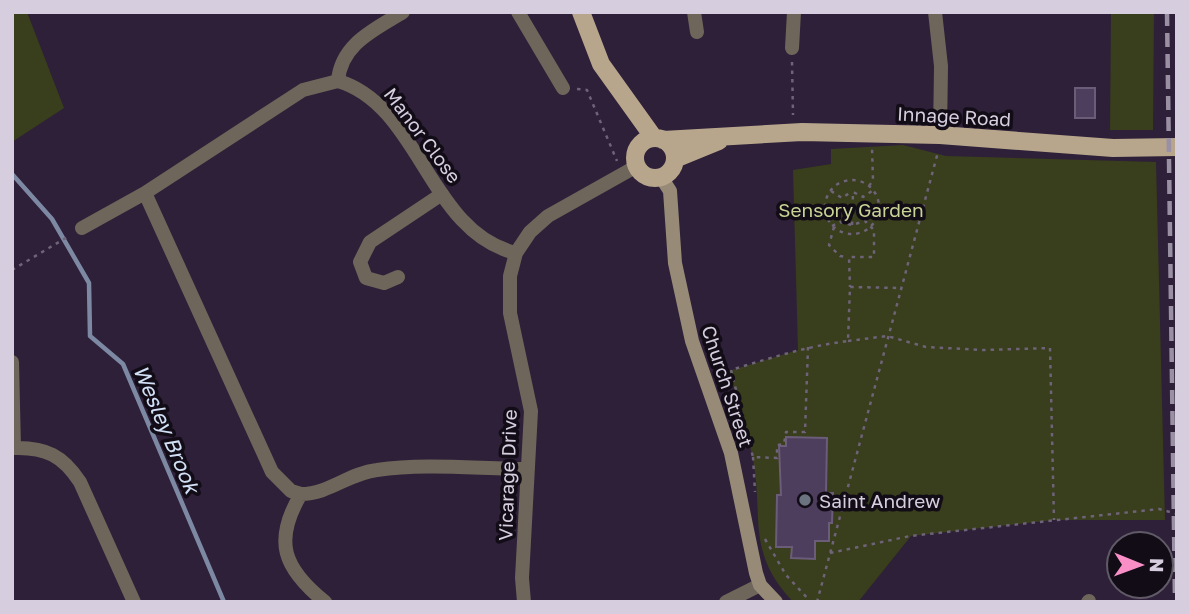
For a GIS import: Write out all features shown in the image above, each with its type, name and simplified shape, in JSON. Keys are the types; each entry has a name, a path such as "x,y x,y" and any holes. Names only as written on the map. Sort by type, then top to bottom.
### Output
{"main road":[{"path":"581,12 601,64 659,139 671,146 675,159 669,173 661,177 630,170 637,150 644,142 659,139 729,137"},
{"name":"Innage Road","path":"729,137 792,132 872,133 940,135 1113,148 1177,147"},
{"path":"675,159 729,137"}],"street":[{"path":"77,231 145,193 303,90 338,81 340,66 348,51 362,38 403,12"},
{"path":"518,12 563,88"},
{"path":"694,12 697,32"},
{"path":"792,48 794,12"},
{"path":"935,12 941,65 940,135"},
{"name":"Manor Close","path":"338,81 371,96 442,194 487,243 516,253"},
{"name":"Vicarage Drive","path":"524,602 522,578 531,411 510,313 510,276 516,253 530,232 548,216 630,170"},
{"name":"Church Street","path":"661,177 670,191 675,262 692,341 731,453 760,585"},
{"path":"145,193 272,472 291,491 301,494 325,491 347,478 376,470 528,469"},
{"path":"398,277 384,283 366,278 360,262 365,247 442,194"},
{"path":"12,362 13,449 32,447 53,453 69,465 80,482 134,602"},
{"path":"301,494 288,517 285,547 294,570 325,602"},
{"path":"726,602 760,585 776,602"}],"path":[{"path":"792,48 792,132"},
{"path":"563,88 587,90 630,170"},
{"path":"869,186 873,180 872,133"},
{"path":"817,602 928,191 940,135"},
{"path":"848,180 869,186 880,209 873,226 874,257 840,257 829,245 833,227 825,208 831,191 848,180"},
{"path":"853,192 863,197 873,190"},
{"path":"831,191 842,198 853,192"},
{"path":"852,225 853,192"},
{"path":"825,208 880,209"},
{"path":"833,227 840,222 852,225 865,221 873,226"},
{"path":"833,227 854,235 873,226"},
{"path":"12,270 77,231"},
{"path":"848,341 849,257"},
{"path":"850,287 900,288"},
{"path":"757,502 753,457 730,370 808,347 887,336 931,347 984,351 1050,348 1054,520"},
{"path":"753,457 777,458 777,445 785,444 786,432 805,432 808,347"},
{"path":"832,506 842,505"},
{"path":"830,553 911,536 1159,509 1177,514"},
{"path":"764,536 786,575 811,602"}],"green space":[{"path":"12,12 27,12 64,108 12,142"},
{"path":"1111,12 1154,12 1153,130 1110,130"},
{"name":"Sensory Garden","path":"903,145 946,156 1156,162 1165,520 1054,520 911,536 858,602 793,602 768,566 762,548 752,455 729,371 798,350 793,170 831,164 831,149"}],"building":[{"path":"1075,88 1095,88 1095,118 1075,118"},
{"name":"Saint Andrew","path":"786,437 827,438 826,493 833,493 832,523 829,523 829,541 815,541 815,559 791,558 792,547 776,547 777,495 781,495 779,446 786,446"}],"waterway":[{"name":"Wesley Brook","path":"12,174 52,219 89,283 90,336 123,364 224,602"}],"railway":[{"path":"1167,12 1175,602"}],"place":[{"name":"Saint Andrew","path":"805,500"}]}
